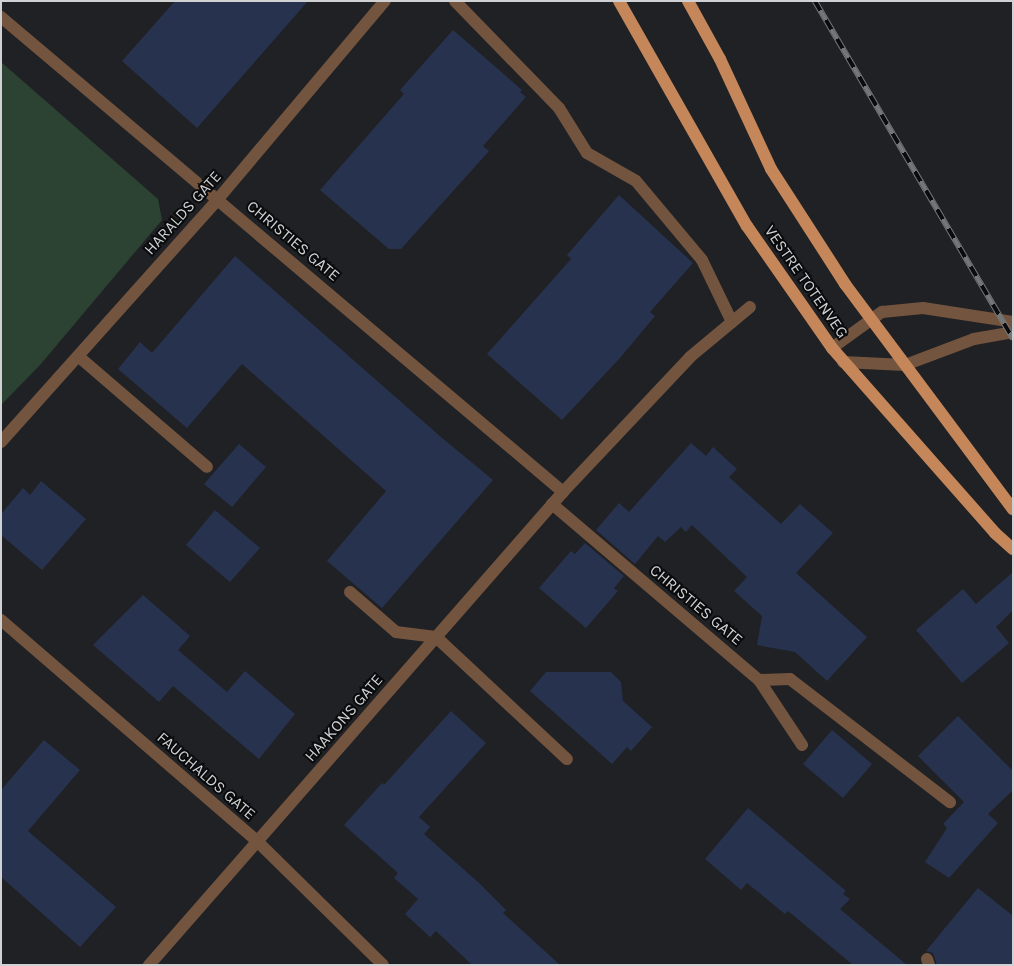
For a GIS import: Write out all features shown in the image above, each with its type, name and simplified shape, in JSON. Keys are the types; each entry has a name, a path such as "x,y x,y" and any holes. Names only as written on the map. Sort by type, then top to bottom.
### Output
{"main road":[{"name":"VESTRE TOTENVEG","path":"619,1 747,226 832,348 995,533 1013,549"},
{"name":"VESTRE TOTENVEG","path":"688,1 720,59 771,169 845,284 1013,509"}],"street":[{"name":"HARALDS GATE","path":"1,442 218,199 385,1"},
{"path":"455,1 559,108 587,153 636,181 702,260 732,322"},
{"name":"CHRISTIES GATE","path":"1,17 563,492"},
{"name":"HAAKONS GATE","path":"149,965 552,504 690,357 750,307"},
{"path":"832,348 882,312 923,308 1013,322"},
{"path":"843,362 905,365 974,340 1013,332"},
{"path":"78,356 207,467"},
{"name":"CHRISTIES GATE","path":"552,504 759,680 802,745"},
{"path":"350,592 396,632 436,638 567,759"},
{"name":"FAUCHALDS GATE","path":"1,620 258,842 383,965"},
{"path":"759,680 790,679 950,802"}],"green space":[{"path":"1,62 158,199 162,220 40,365 1,405"}],"building":[{"path":"175,1 308,1 197,128 122,61"},
{"path":"453,30 522,90 520,92 526,97 483,146 489,151 401,249 389,249 320,190 404,94 400,90"},
{"path":"619,195 693,263 650,312 655,316 620,358 562,420 487,354 571,259 567,255"},
{"path":"235,256 441,437 493,480 382,608 327,561 386,491 242,364 187,428 118,369 140,342 152,353"},
{"path":"691,443 706,456 713,447 737,469 729,477 781,524 800,504 833,533 796,573 867,637 827,681 795,652 757,645 762,616 734,591 747,577 692,525 686,532 681,527 665,542 658,536 635,564 596,530 619,503 629,512"},
{"path":"239,444 266,467 232,507 204,484"},
{"path":"41,481 86,519 42,570 1,535 1,514 23,488 30,495"},
{"path":"215,510 260,548 230,582 186,545"},
{"path":"585,543 624,576 614,588 618,591 586,628 539,588 571,551 575,554"},
{"path":"1013,572 1013,610 996,627 1009,643 962,683 916,630 963,589 976,604"},
{"path":"143,595 190,636 178,650 227,692 245,671 295,714 259,759 173,686 159,702 93,645"},
{"path":"546,672 611,672 621,682 623,701 652,727 631,751 627,747 612,764 530,691"},
{"path":"451,711 486,743 419,817 430,827 424,834 479,883 506,910 503,913 560,965 472,965 436,931 430,937 405,914 418,899 394,878 398,873 344,825 382,783 384,785"},
{"path":"958,716 1013,771 1013,790 988,814 998,823 949,878 925,862 947,828 943,824 964,802 918,756"},
{"path":"832,730 872,764 843,798 803,764"},
{"path":"44,740 80,770 28,831 116,907 80,947 1,877 1,790"},
{"path":"748,808 846,891 843,894 850,899 840,909 907,965 853,965 788,911 785,914 747,883 741,890 705,859"},
{"path":"978,888 1013,916 1013,965 937,965 933,953 926,951"}],"railway":[{"path":"815,1 1013,339"}]}
